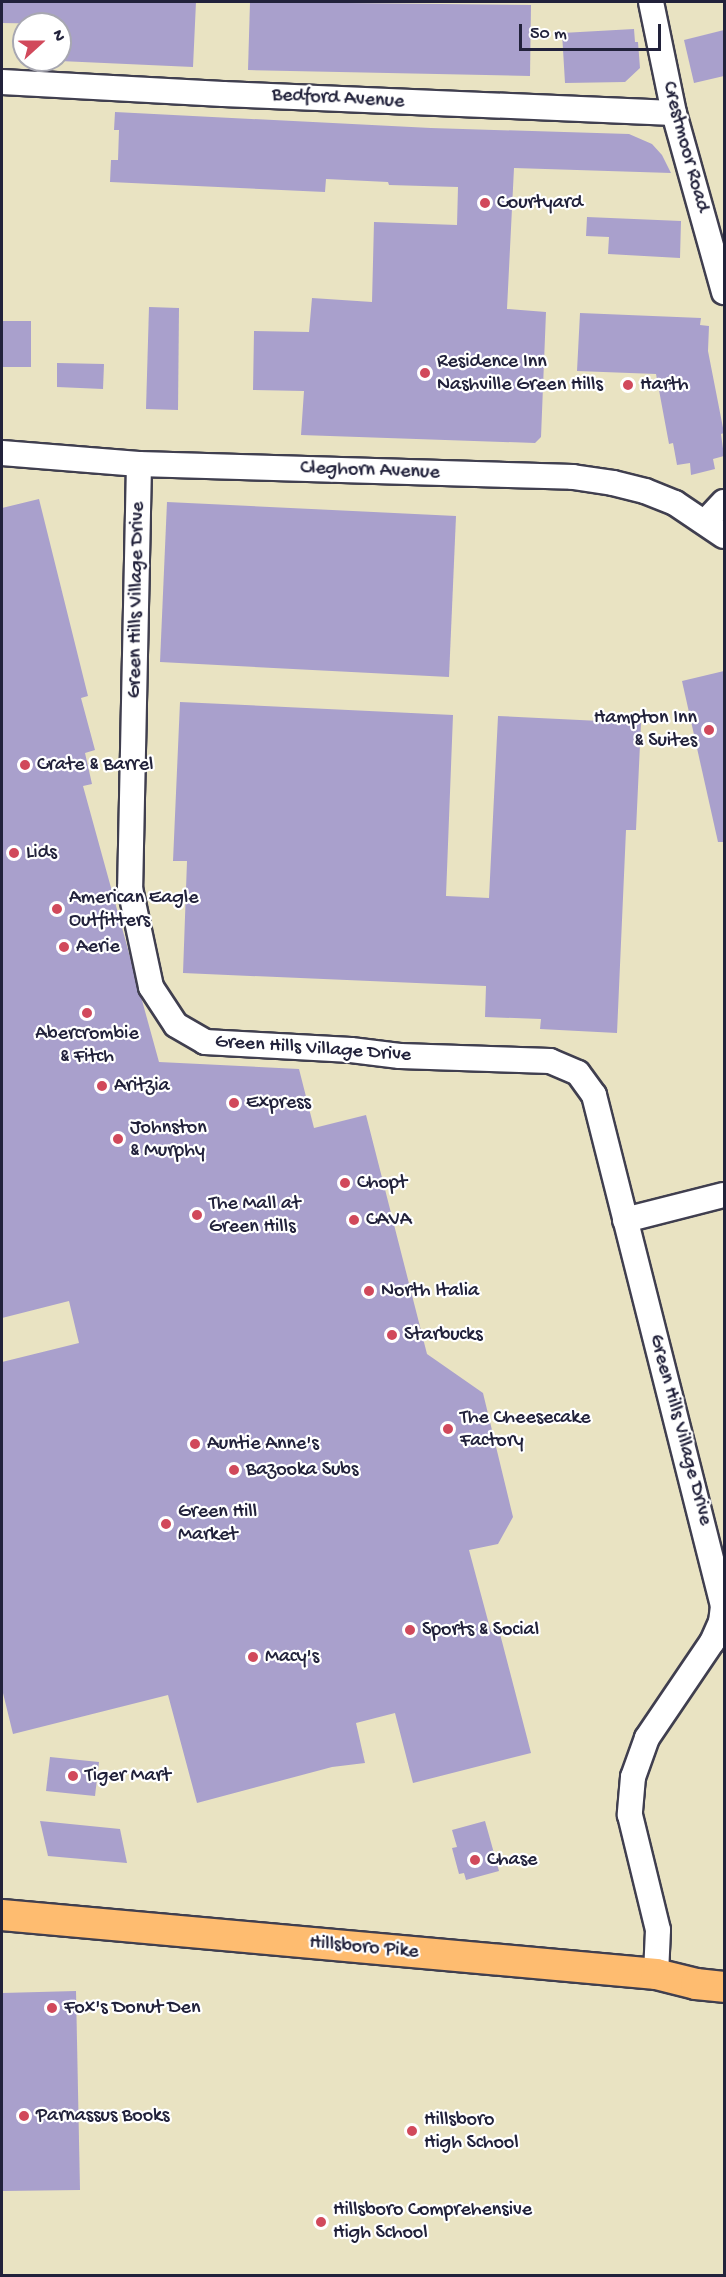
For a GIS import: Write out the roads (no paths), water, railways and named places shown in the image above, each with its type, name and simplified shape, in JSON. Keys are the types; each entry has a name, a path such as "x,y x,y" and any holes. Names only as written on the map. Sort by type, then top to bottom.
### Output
{"main road":[{"name":"Hillsboro Pike","path":"2,1915 656,1974 696,1984 724,1987"}],"street":[{"name":"Crestmoor Road","path":"651,2 674,112 724,292"},
{"name":"Bedford Avenue","path":"2,82 474,106 674,112"},
{"name":"Cleghorn Avenue","path":"2,453 139,464 573,477 614,483 645,491 675,503 715,529"},
{"name":"Green Hills Village Drive","path":"139,464 130,888 151,987 176,1025 205,1042 351,1050 400,1056 550,1061 578,1073 594,1095 723,1606 721,1622 712,1641 647,1738 633,1778 630,1815 658,1930 656,1974"},
{"path":"715,529 724,502"},
{"path":"625,1220 724,1195"}],"place":[{"name":"Courtyard","path":"485,203"},
{"name":"Residence Inn Nashville Green Hills","path":"425,373"},
{"name":"Harth","path":"628,385"},
{"name":"Hampton Inn & Suites","path":"709,730"},
{"name":"Crate & Barrel","path":"25,765"},
{"name":"Lids","path":"14,853"},
{"name":"American Eagle Outfitters","path":"57,909"},
{"name":"Aerie","path":"64,947"},
{"name":"Abercrombie & Fitch","path":"87,1013"},
{"name":"Aritzia","path":"102,1086"},
{"name":"Express","path":"234,1103"},
{"name":"Johnston & Murphy","path":"118,1139"},
{"name":"Chopt","path":"345,1183"},
{"name":"The Mall at Green Hills","path":"197,1215"},
{"name":"CAVA","path":"354,1220"},
{"name":"North Italia","path":"369,1291"},
{"name":"Starbucks","path":"392,1335"},
{"name":"The Cheesecake Factory","path":"448,1429"},
{"name":"Auntie Anne's","path":"195,1444"},
{"name":"Bazooka Subs","path":"234,1470"},
{"name":"Green Hill Market","path":"166,1524"},
{"name":"Sports & Social","path":"410,1630"},
{"name":"Macy's","path":"253,1657"},
{"name":"Tiger Mart","path":"73,1776"},
{"name":"Chase","path":"475,1860"},
{"name":"Fox's Donut Den","path":"52,2008"},
{"name":"Parnassus Books","path":"24,2116"},
{"name":"Hillsboro High School","path":"412,2131"},
{"name":"Hillsboro Comprehensive High School","path":"321,2222"}]}
